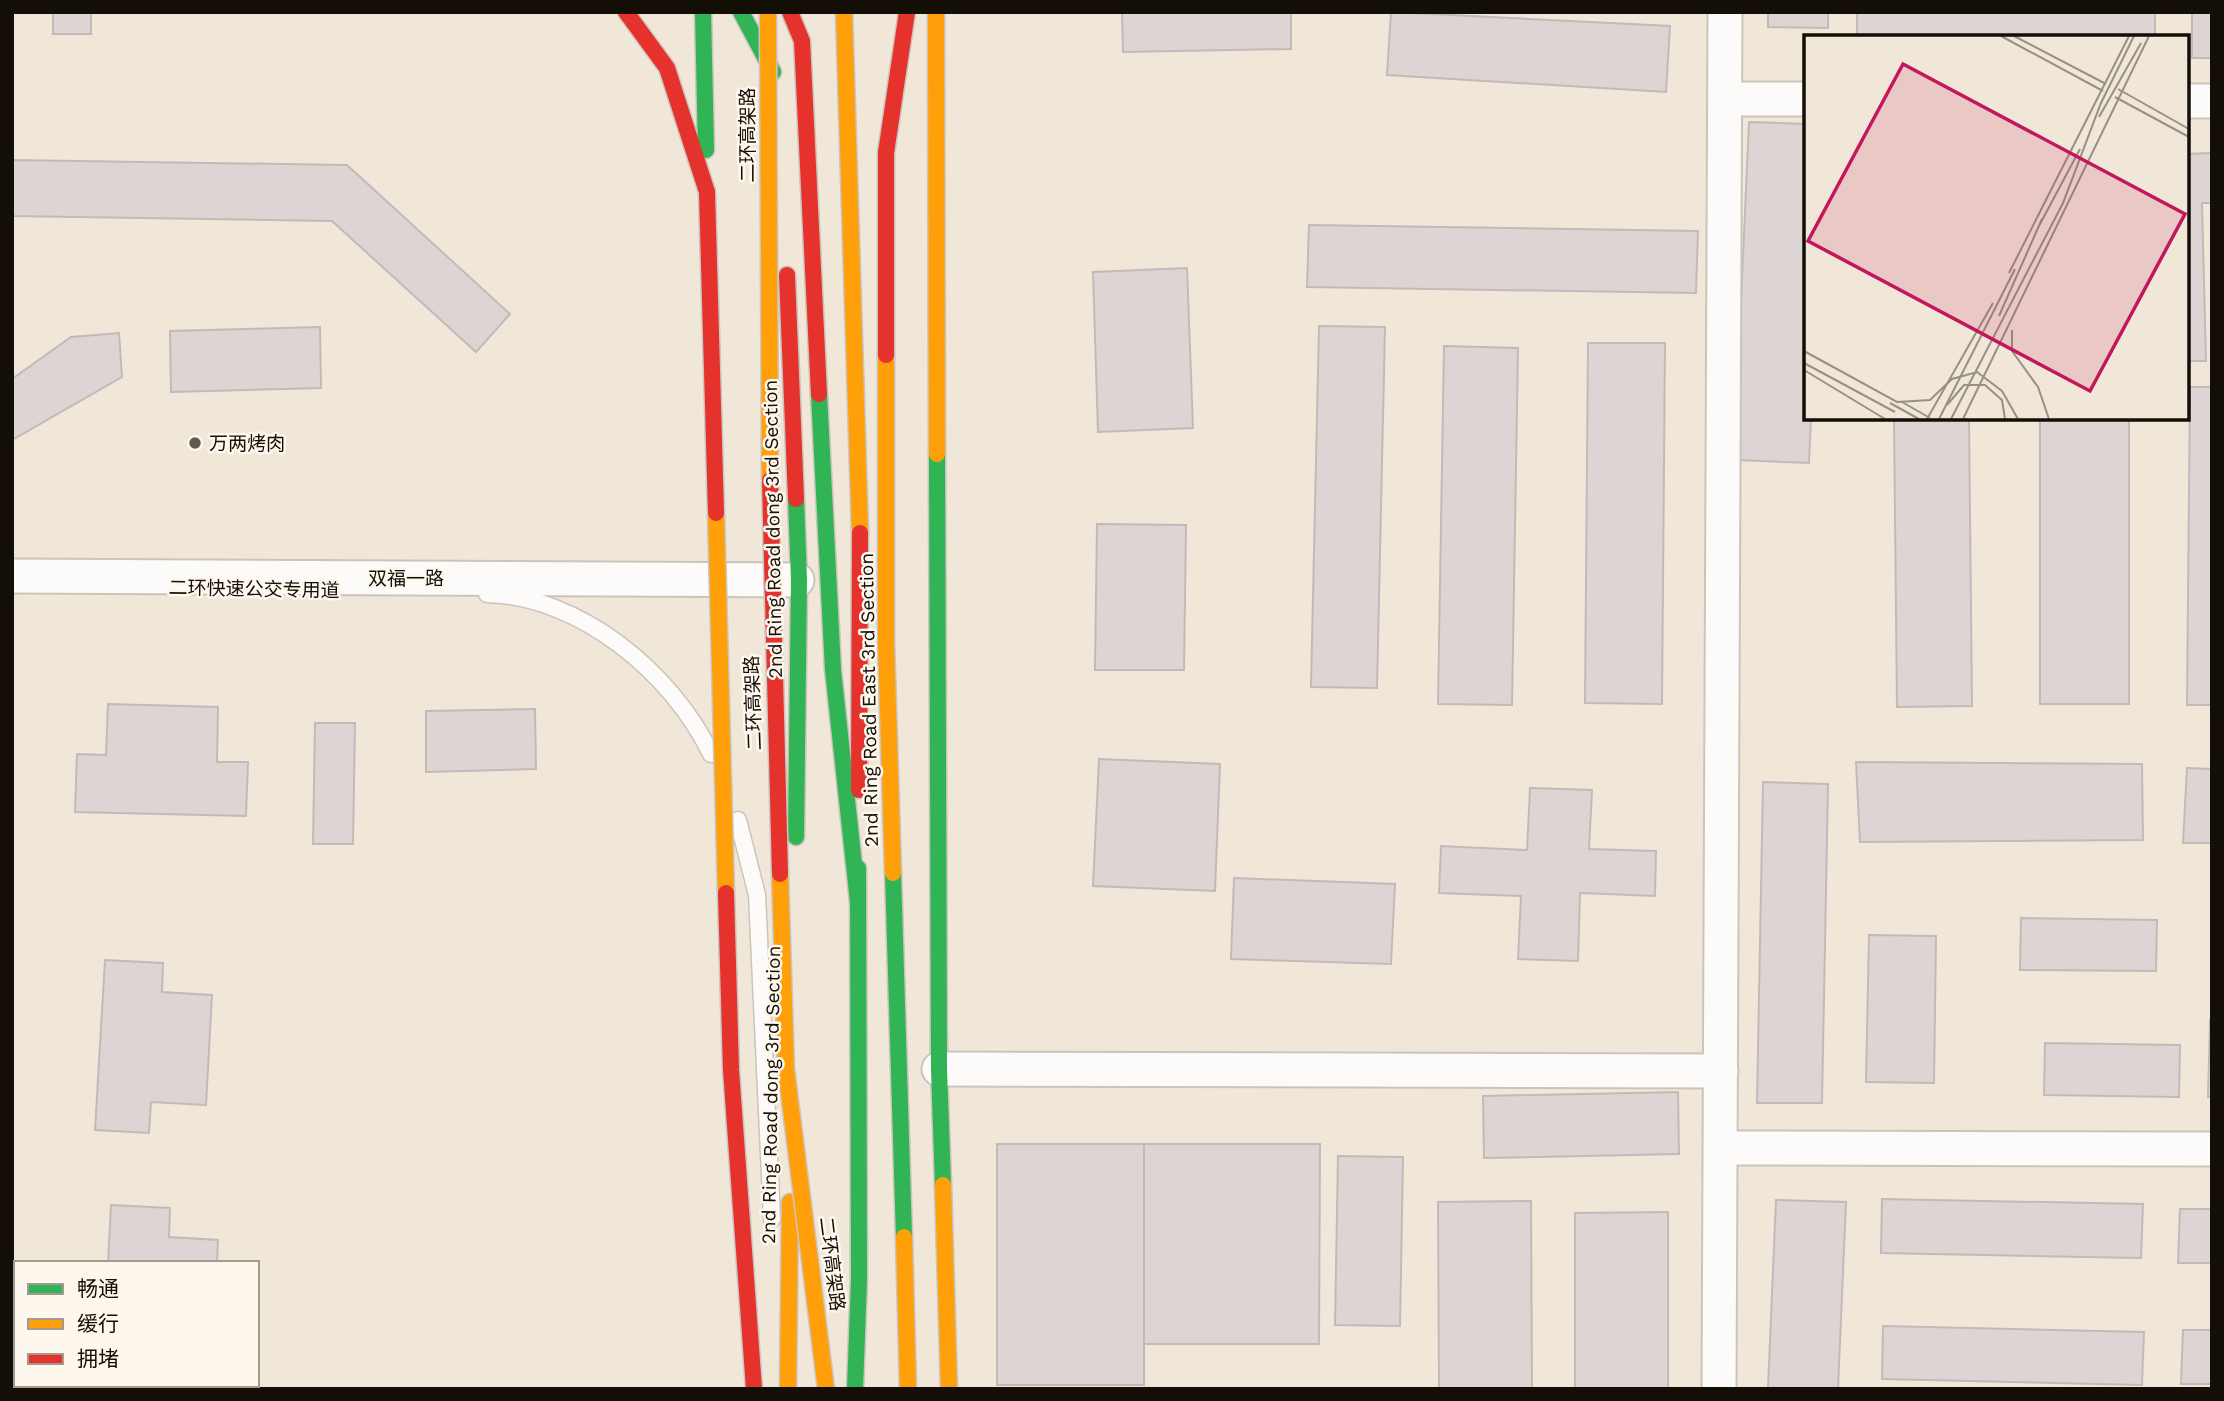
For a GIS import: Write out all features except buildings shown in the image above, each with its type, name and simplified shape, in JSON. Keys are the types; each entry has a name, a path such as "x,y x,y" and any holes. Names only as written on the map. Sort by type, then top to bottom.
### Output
{"main road":[{"path":"626,12 667,68 707,192"},
{"name":"二环高架路","path":"702,12 731,1070 754,1389"},
{"path":"741,12 774,75 785,183"},
{"name":"二环高架路","path":"768,12 770,559 786,1069 826,1389"},
{"path":"790,12 802,41 834,670 858,902"},
{"name":"2nd Ring Road East 3rd Section","path":"844,12 861,558 859,1280 855,1389"},
{"name":"2nd Ring Road East 3rd Section","path":"906,12 886,153 886,642 908,1389"},
{"path":"936,12 939,1069 949,1389"},
{"name":"2nd Ring Road dong 3rd Section","path":"787,261 799,580 788,1389"}],"street":[{"path":"1719,1389 1725,12"},
{"path":"1725,99 1804,99"},
{"path":"2189,101 2212,102"},
{"name":"双福一路","path":"12,576 799,580"},
{"path":"939,1069 1721,1071"},
{"path":"1721,1148 2212,1149"}],"lane":[{"name":"二环快速公交专用道","path":"12,584 503,594 564,610 636,657 671,691 705,741 730,792 757,895 780,1389"}],"traffic: fast":[{"path":"703,12 706,150"},
{"path":"741,12 773,72"},
{"path":"819,394 833,670 858,902"},
{"path":"937,454 939,1069 943,1185"},
{"path":"796,499 799,580 796,837"},
{"path":"855,1389 859,1280 858,868"},
{"path":"893,873 904,1237"}],"traffic: slow":[{"path":"768,12 770,480"},
{"path":"844,12 860,533"},
{"path":"936,12 937,454"},
{"path":"886,355 886,642 893,873"},
{"path":"716,513 726,893"},
{"path":"780,874 786,1069 826,1389"},
{"path":"943,1185 949,1389"},
{"path":"788,1389 790,1202"},
{"path":"904,1237 908,1389"}],"traffic: jam":[{"path":"626,12 667,68 707,192"},
{"path":"790,12 802,41 819,394"},
{"path":"886,355 886,153 907,12"},
{"path":"707,192 716,513"},
{"path":"787,275 796,499"},
{"path":"770,480 780,874"},
{"path":"859,790 860,533"},
{"path":"726,893 731,1070 754,1389"}],"place":[{"name":"万两烤肉","path":"195,443"}]}
